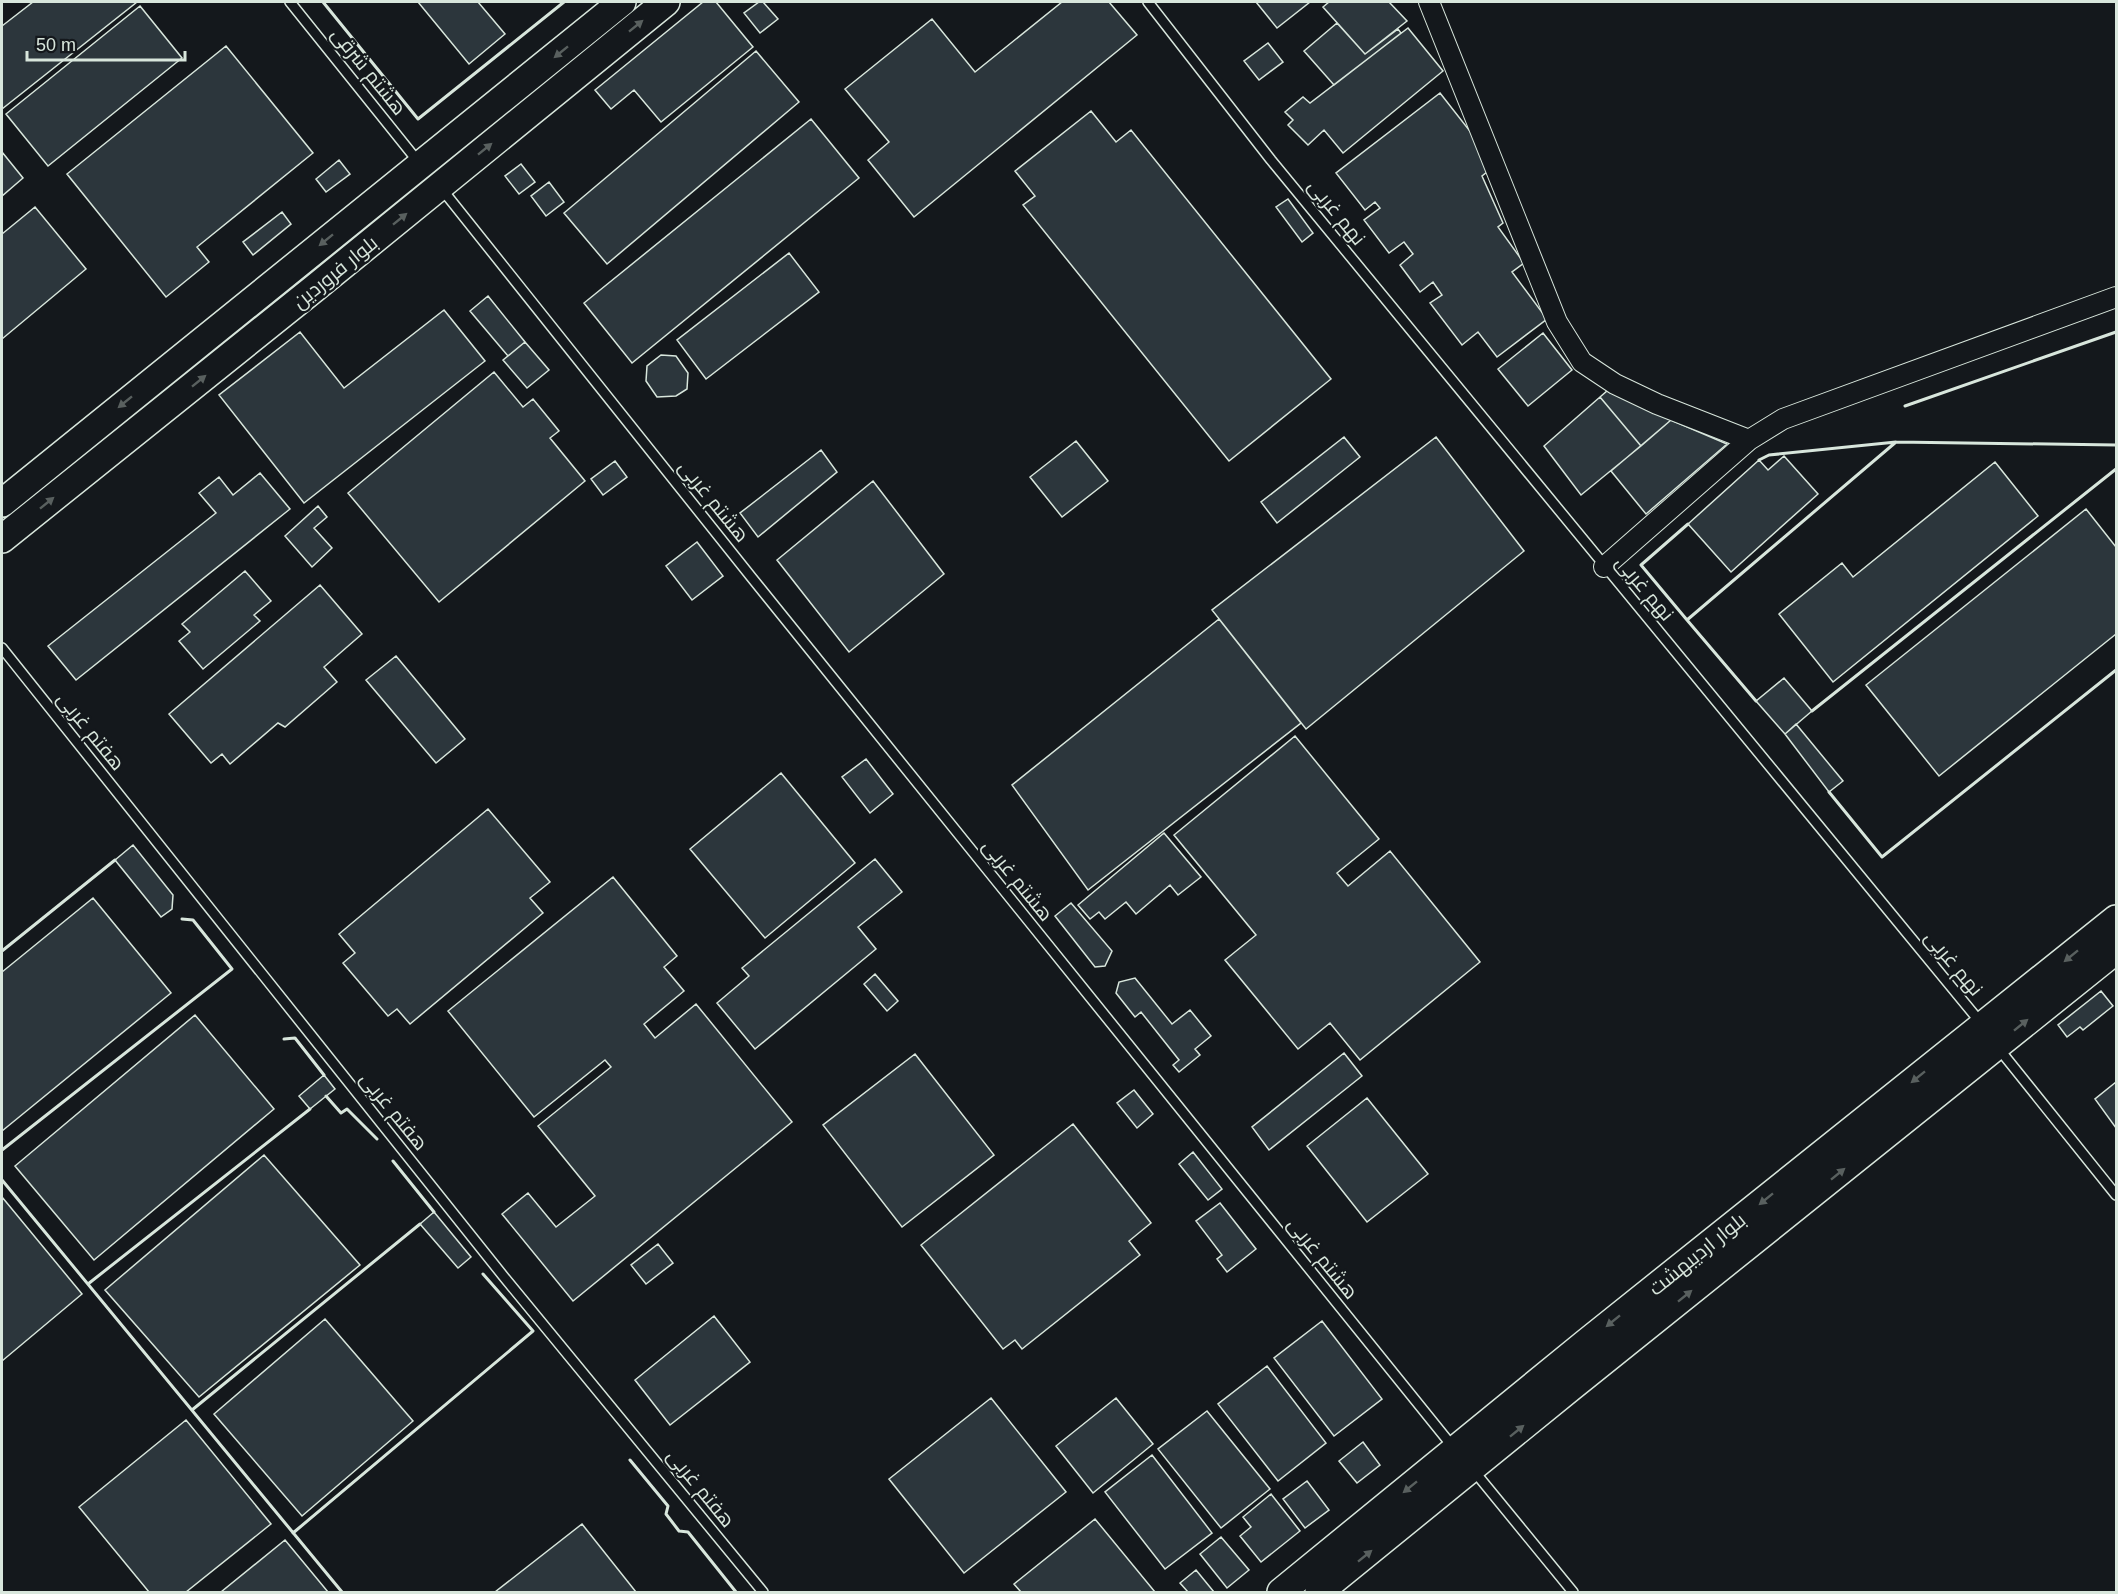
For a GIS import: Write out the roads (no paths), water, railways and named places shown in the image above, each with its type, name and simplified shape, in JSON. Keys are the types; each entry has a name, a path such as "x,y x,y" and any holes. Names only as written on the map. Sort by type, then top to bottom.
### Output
{"street":[{"name":"بلوار فروردین","path":"2,503 622,2"},
{"name":"بلوار فروردین","path":"2,539 666,2"},
{"path":"1429,2 1557,322 1582,362 1616,384 1657,404 1749,440"},
{"path":"420,164 440,186"},
{"path":"1604,567 1749,440 1783,419 2116,297"},
{"name":"بلوار اردیبهشت","path":"1990,1035 2116,919"},
{"name":"بلوار اردیبهشت","path":"1319,1593 1587,1342 1990,1035 2116,950"},
{"name":"بلوار اردیبهشت","path":"1281,1593 1463,1459"}],"lane":[{"name":"هشتم شرقی","path":"290,2 420,164"},
{"name":"نهم غربی","path":"1148,2 1270,160 1990,1035 2116,1195"},
{"name":"هشتم غربی","path":"440,186 782,616 1463,1459 1574,1593"},
{"name":"هفتم غربی","path":"2,648 504,1277 764,1593"}]}
